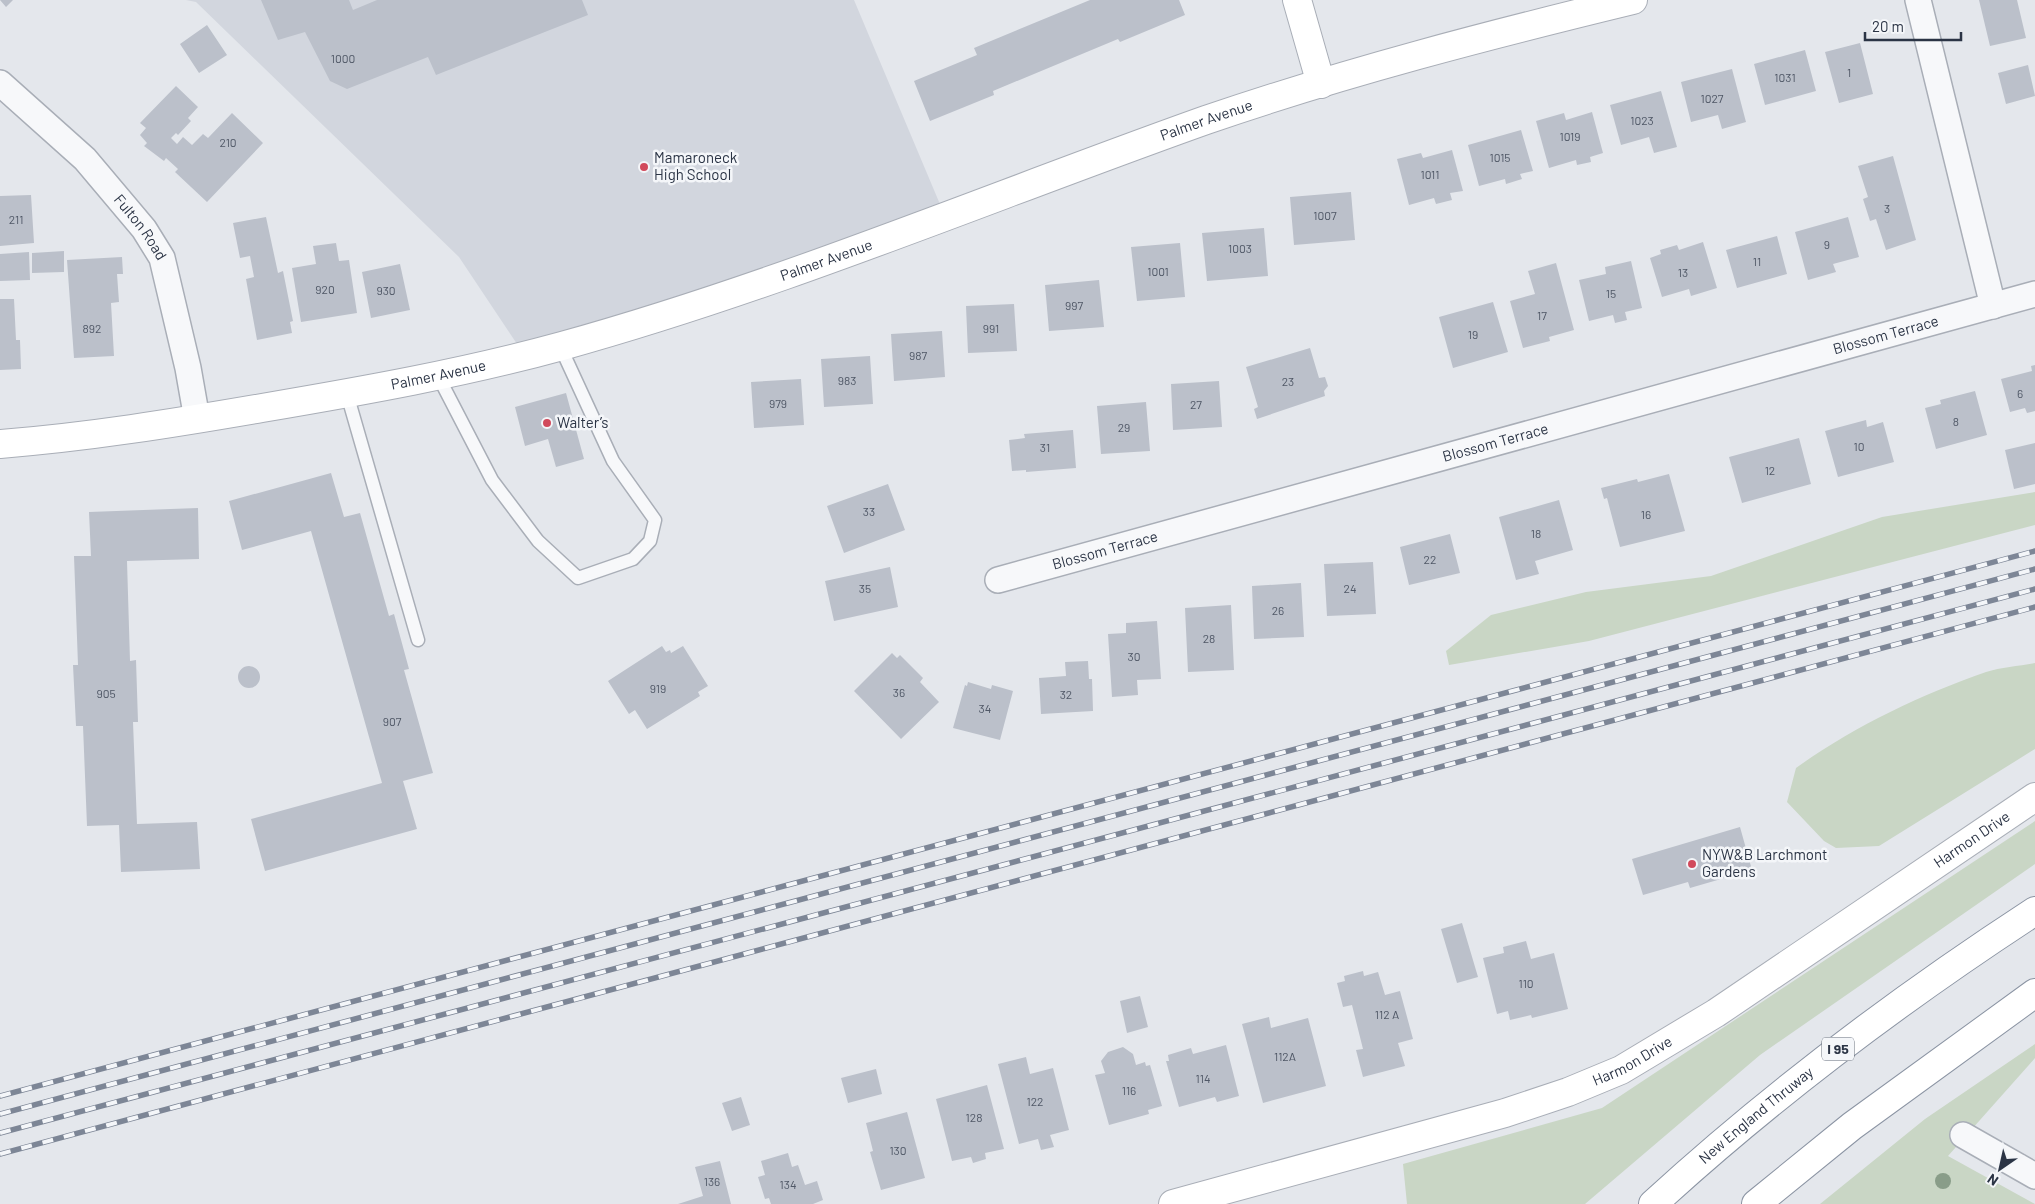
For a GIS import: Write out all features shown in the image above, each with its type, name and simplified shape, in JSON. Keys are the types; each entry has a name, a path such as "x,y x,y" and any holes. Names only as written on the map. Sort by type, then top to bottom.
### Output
{"main road":[{"path":"1297,0 1321,84"},
{"name":"Palmer Avenue","path":"0,444 197,419 347,394 560,346 712,300 912,231 1207,120 1474,39 1633,0"},
{"name":"Harmon Drive","path":"1172,1204 1505,1114 1568,1092 1621,1070 1716,1013 2035,797"},
{"name":"New England Thruway","path":"1653,1204 1776,1098 1853,1038 1962,958 2035,910"},
{"path":"1756,1204 1852,1126 2035,993"}],"street":[{"path":"1918,0 1993,306"},
{"name":"Fulton Road","path":"0,82 85,159 144,229 162,258 188,368 197,419"},
{"name":"Blossom Terrace","path":"998,580 2035,294"},
{"path":"1963,1135 2035,1176"}],"lane":[{"path":"437,374 492,480 538,541 578,578 633,559 650,541 655,520 613,461 560,346"},
{"path":"347,394 418,640"}],"shaded area":[{"name":"Mamaroneck High School","path":"186,0 854,0 942,209 749,279 519,347 459,257 196,2"}],"green space":[{"path":"2035,492 2035,525 1589,641 1449,665 1446,651 1491,615 1586,592 1711,576 1882,517"},
{"path":"2035,663 2035,749 1879,846 1836,848 1824,841 1787,802 1796,768 1840,739 1888,713 1961,681 1992,670"},
{"path":"2035,821 2035,864 1760,1055 1585,1204 1407,1204 1403,1164 1602,1108"},
{"path":"2035,1044 2035,1058 1948,1156 2035,1204 1820,1204 1925,1119"}],"building":[{"path":"0,0 13,0 6,7"},
{"path":"261,0 349,0 353,10 377,0 582,0 588,15 436,75 428,57 347,89 330,81 305,32 278,40"},
{"path":"1090,0 1179,0 1185,15 1120,42 1118,39 993,91 994,95 930,121 914,81 977,55 974,48"},
{"path":"1979,0 2017,0 2026,38 1990,46"},
{"path":"207,25 227,55 199,73 180,44"},
{"path":"1860,43 1873,94 1839,103 1825,52"},
{"path":"1805,50 1816,91 1765,105 1754,64"},
{"path":"2028,65 2035,96 2006,104 1998,73"},
{"path":"1732,69 1746,122 1722,129 1718,115 1691,122 1681,82"},
{"path":"176,86 198,107 188,118 191,121 178,135 176,133 171,138 177,144 183,137 192,145 203,134 208,138 232,113 263,143 207,202 175,172 178,169 166,158 164,161 144,146 147,143 140,135 146,128 140,123"},
{"path":"1661,91 1677,147 1654,153 1649,137 1621,145 1610,105"},
{"path":"1592,112 1603,153 1590,157 1591,162 1577,165 1576,160 1549,168 1536,121 1564,113 1566,120"},
{"path":"1521,130 1533,171 1520,174 1522,179 1506,184 1505,179 1479,186 1468,145"},
{"path":"1452,150 1463,191 1450,193 1452,200 1436,204 1434,198 1409,205 1397,159 1421,153 1423,158"},
{"path":"1893,156 1916,240 1886,250 1876,219 1870,221 1863,199 1868,197 1858,166"},
{"path":"1351,192 1355,240 1294,245 1290,197"},
{"path":"31,195 34,243 0,246 0,196"},
{"path":"266,217 278,273 283,271 293,321 290,322 292,333 257,340 246,279 254,277 250,256 240,258 233,223"},
{"path":"1848,217 1859,257 1833,264 1836,272 1808,280 1795,232"},
{"path":"1264,228 1268,276 1207,281 1202,233"},
{"path":"1777,236 1787,274 1737,288 1726,250"},
{"path":"1703,242 1717,288 1691,296 1689,289 1662,297 1650,258 1661,254 1660,250 1677,245 1679,250"},
{"path":"336,243 339,261 349,260 357,313 301,322 292,268 316,264 313,246"},
{"path":"1180,243 1185,297 1137,301 1131,247"},
{"path":"64,251 64,272 32,273 32,253"},
{"path":"29,252 30,280 0,281 0,254"},
{"path":"122,257 123,274 117,274 119,302 111,303 114,356 74,358 67,260"},
{"path":"1631,261 1642,308 1625,312 1627,320 1615,323 1613,315 1589,321 1579,280 1606,274 1605,267"},
{"path":"1556,263 1574,330 1549,337 1550,341 1523,348 1510,301 1535,294 1528,271"},
{"path":"400,264 410,310 371,318 362,272"},
{"path":"1099,280 1104,327 1049,331 1045,285"},
{"path":"0,299 14,299 16,340 20,340 21,369 0,370"},
{"path":"1493,302 1508,352 1453,368 1439,317"},
{"path":"1014,304 1017,351 968,353 966,306"},
{"path":"942,331 945,377 894,381 891,334"},
{"path":"1310,348 1319,378 1325,377 1328,386 1324,391 1325,396 1257,419 1254,409 1258,407 1246,367"},
{"path":"870,356 873,404 824,407 821,359"},
{"path":"2035,365 2035,411 2027,413 2025,408 2010,412 2001,379 2032,371 2031,366"},
{"path":"801,379 804,425 754,428 751,382"},
{"path":"1219,381 1222,427 1173,430 1171,384"},
{"path":"1975,391 1987,435 1936,449 1925,408 1941,404 1940,400"},
{"name":"Walter’s","path":"566,393 584,459 556,467 548,439 525,446 515,407"},
{"path":"1146,402 1150,451 1101,454 1097,406"},
{"path":"1866,420 1867,427 1883,422 1894,462 1838,477 1825,431"},
{"path":"1073,430 1076,468 1026,472 1026,470 1012,471 1009,440 1025,438 1024,434"},
{"path":"1799,438 1811,484 1742,503 1729,457"},
{"path":"2035,443 2035,484 2014,489 2005,450"},
{"path":"331,473 344,517 360,513 389,616 394,614 409,669 404,670 433,773 403,781 417,829 265,871 251,819 382,783 311,531 242,550 229,501"},
{"path":"1669,474 1685,531 1620,547 1607,498 1604,499 1601,488 1637,479 1638,482"},
{"path":"888,484 905,530 844,553 827,506"},
{"path":"1559,500 1573,550 1535,561 1539,574 1516,580 1499,517"},
{"path":"198,508 199,559 127,561 130,661 136,660 138,722 133,722 137,824 197,822 200,869 121,872 119,825 87,826 83,726 76,726 73,665 78,665 74,556 91,556 89,512"},
{"path":"1450,534 1460,573 1409,585 1400,547"},
{"path":"1373,562 1376,614 1327,616 1324,564"},
{"path":"890,567 898,607 834,621 825,581"},
{"path":"1301,583 1304,637 1254,639 1252,586"},
{"path":"1231,605 1234,670 1188,672 1185,608"},
{"path":"1157,621 1161,679 1137,680 1138,695 1112,697 1108,634 1126,633 1126,623"},
{"path":"662,646 666,652 670,650 671,653 683,646 708,686 698,692 700,696 647,729 635,710 629,714 608,681"},
{"path":"892,653 897,658 900,655 923,678 920,682 939,702 901,739 854,691"},
{"path":"1088,661 1089,679 1092,679 1093,711 1041,714 1039,678 1066,676 1065,662"},
{"path":"249,666 257,669 260,677 257,685 249,688 241,685 238,677 241,669"},
{"path":"968,682 991,689 992,685 1013,691 1000,740 953,728 965,685 967,686"},
{"name":"NYW&B Larchmont Gardens","path":"1740,827 1752,870 1690,888 1688,882 1643,895 1632,859"},
{"path":"1462,923 1478,977 1457,983 1441,929"},
{"path":"1526,941 1531,959 1554,953 1568,1009 1532,1018 1531,1015 1510,1020 1508,1011 1497,1014 1483,958 1504,953 1503,947"},
{"path":"1363,971 1364,976 1378,972 1385,995 1400,991 1413,1039 1398,1043 1405,1066 1363,1077 1356,1050 1363,1049 1352,1005 1343,1007 1337,983 1345,981 1344,976"},
{"path":"1140,996 1148,1027 1127,1033 1120,1001"},
{"path":"1269,1017 1271,1028 1308,1018 1326,1086 1263,1103 1242,1024"},
{"path":"1226,1045 1239,1096 1217,1102 1215,1097 1179,1107 1166,1061 1169,1061 1168,1055 1191,1048 1193,1054"},
{"path":"1123,1047 1133,1054 1136,1065 1145,1062 1146,1066 1150,1065 1162,1106 1148,1110 1149,1114 1109,1125 1095,1075 1105,1073 1101,1061 1108,1052"},
{"path":"1026,1057 1030,1074 1053,1068 1069,1130 1050,1135 1054,1147 1041,1150 1038,1139 1019,1144 998,1064"},
{"path":"876,1069 882,1094 848,1103 841,1078"},
{"path":"987,1085 1004,1149 985,1153 986,1159 973,1163 971,1157 952,1161 936,1099"},
{"path":"741,1097 750,1125 732,1131 722,1103"},
{"path":"907,1112 925,1178 881,1190 870,1152 873,1151 866,1123"},
{"path":"788,1153 792,1167 798,1165 805,1185 817,1181 823,1200 813,1204 771,1204 769,1198 765,1199 758,1177 765,1175 761,1161"},
{"path":"720,1161 731,1204 678,1204 703,1196 695,1167"}],"railway":[{"path":"0,1096 2035,551"},
{"path":"0,1114 2035,569"},
{"path":"0,1133 2035,589"},
{"path":"0,1154 2035,607"}],"place":[{"name":"Mamaroneck High School","path":"644,167"},
{"name":"Walter’s","path":"547,423"},
{"name":"NYW&B Larchmont Gardens","path":"1692,864"}]}
